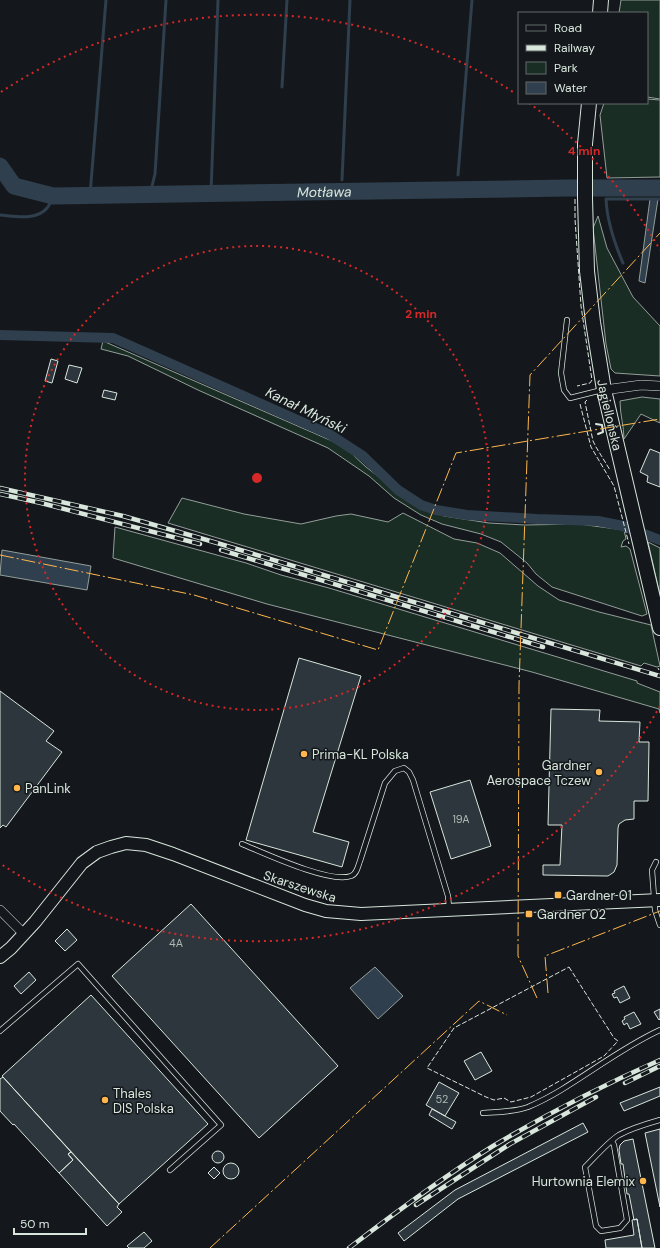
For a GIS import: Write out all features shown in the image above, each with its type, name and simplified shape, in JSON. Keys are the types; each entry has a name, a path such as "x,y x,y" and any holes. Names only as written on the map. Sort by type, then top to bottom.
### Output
{"main road":[{"path":"600,12 601,0"},
{"name":"Jagiellońska","path":"589,104 585,144 584,180 587,270 593,322 604,390 660,628"}],"street":[{"path":"604,390 641,385 660,386"},
{"name":"Skarszewska","path":"0,957 24,934 82,863 97,852 111,846 126,843 146,845 173,854 305,905 326,911 361,914 657,900"},
{"path":"0,910 24,934"}],"lane":[{"path":"567,320 561,373 564,390 570,398 589,392 604,390"},
{"path":"242,844 312,872 339,878 352,876 356,872 385,783 395,771 404,768 409,772 413,780 448,896 449,910"},
{"path":"656,862 652,870 657,900 655,910 660,925"},
{"path":"0,1031 78,964 221,1126 170,1170"},
{"path":"483,1113 515,1110 528,1107 578,1080 634,1043 660,1030"},
{"path":"612,1141 614,1145 627,1220 620,1228 601,1230 596,1226 585,1167 618,1135 660,1120"}],"green space":[{"path":"621,0 660,0 660,99 648,97 648,12 619,12"},
{"path":"648,99 660,100 660,177 607,178 600,115 604,104 648,104"},
{"path":"598,216 607,248 633,297 660,326 660,376 615,373 611,369 606,344 593,228"},
{"path":"103,341 332,441 351,453 366,467 414,504 444,516 489,523 525,525 579,524 624,530 626,539 623,541 621,547 626,546 630,549 647,614 642,616 552,587 536,574 527,563 501,542 481,534 442,524 421,515 394,498 369,476 328,448 198,390 128,356 101,349"},
{"path":"642,397 660,399 660,423 641,414 624,439 620,401"},
{"path":"182,498 244,514 301,524 351,514 388,522 403,513 454,539 477,543 500,553 538,586 559,600 651,625 660,666 657,667 644,663 641,666 168,523"},
{"path":"115,527 246,563 281,575 329,588 637,681 637,683 660,692 660,713 659,709 532,672 267,604 113,558"},
{"path":"648,542 660,548 660,595"}],"water":[{"path":"650,199 658,199 645,283 639,281"},
{"path":"2,550 91,566 87,590 0,575"},
{"path":"375,967 403,996 378,1019 350,988"}],"building":[{"path":"51,359 58,361 52,383 45,381"},
{"path":"69,365 82,368 77,383 65,379"},
{"path":"104,390 117,393 115,400 102,397"},
{"path":"650,449 660,453 660,487 647,482 648,476 640,472"},
{"name":"Prima-KL Polska","path":"299,658 361,676 313,832 349,842 342,867 246,840"},
{"name":"PanLink","path":"0,691 54,731 46,741 62,752 6,827 3,825 0,828"},
{"name":"Gardner Aerospace Tczew","path":"551,709 600,710 599,721 640,722 639,742 649,742 648,801 634,801 634,819 625,820 619,824 617,865 614,872 608,876 543,875 543,865 560,865 562,825 548,825"},
{"path":"470,780 491,846 451,859 430,792"},
{"path":"191,904 338,1066 259,1138 112,976"},
{"path":"67,929 77,940 65,951 55,941"},
{"path":"29,972 36,980 21,994 14,986"},
{"path":"624,986 630,998 620,1003 617,997 614,998 612,994 615,993 614,991"},
{"name":"Thales DIS Polska","path":"91,995 208,1124 119,1204 2,1076"},
{"path":"660,1009 660,1019 659,1020 654,1012"},
{"path":"634,1012 641,1024 630,1029 627,1023 624,1025 622,1021 625,1019 624,1017"},
{"path":"481,1052 492,1071 475,1080 464,1061"},
{"path":"3,1077 71,1152 68,1154 73,1160 59,1173 0,1111 0,1079"},
{"path":"439,1082 459,1093 445,1116 426,1105"},
{"path":"660,1087 660,1096 624,1111 620,1103"},
{"path":"432,1109 456,1122 452,1129 429,1115"},
{"path":"583,1123 588,1132 458,1199 404,1241 398,1233 455,1190"},
{"path":"660,1129 660,1207 645,1133"},
{"path":"633,1139 655,1248 642,1248 637,1219 634,1220 629,1194 627,1194 623,1164 621,1164 619,1150 620,1145 624,1141"},
{"path":"216,1151 220,1151 224,1157 220,1163 216,1163 212,1159 212,1155"},
{"path":"71,1152 119,1204 117,1207 122,1212 107,1226 59,1173 73,1160 68,1154"},
{"path":"231,1163 237,1165 239,1171 237,1177 231,1179 225,1177 223,1171 225,1165"},
{"path":"214,1167 220,1173 214,1179 208,1173"},
{"path":"637,1219 642,1248 606,1248 605,1240 634,1235 632,1220"},
{"path":"144,1232 152,1241 144,1248 129,1248 127,1246"}],"waterway":[{"path":"90,195 106,0"},
{"path":"150,194 155,174 166,0"},
{"path":"211,193 218,0"},
{"path":"282,87 287,0"},
{"path":"342,180 350,0"},
{"path":"458,175 472,0"},
{"name":"Motława","path":"0,166 14,186 53,196 567,188 660,188"},
{"path":"0,215 18,217 37,215 48,207 53,196"},
{"path":"623,263 612,232 606,199 660,199"},
{"name":"Kanał Młyński","path":"0,335 113,338 329,434 363,456 398,490 421,505 436,510 467,515 598,521 623,526 660,540"}],"railway":[{"path":"0,488 123,516 660,676"},
{"path":"0,494 41,503 200,544"},
{"path":"221,550 543,647"},
{"path":"349,1248 420,1195 493,1146 575,1100 660,1060"},
{"path":"625,1083 660,1066"},
{"path":"416,1205 510,1144 596,1097"}],"fence":[{"path":"575,199 581,306 592,380 590,383 577,386"},
{"path":"587,400 585,402 593,441 610,470"},
{"path":"580,404 591,447 614,486 629,544"},
{"path":"569,967 614,1038 618,1041 604,1056 531,1097 511,1102 504,1098 494,1100 486,1097 427,1068 454,1028 569,967"}],"wall":[{"path":"596,424 602,425 603,432 598,434"}],"power":[{"path":"537,998 518,956 519,685 530,375 660,233"},
{"path":"0,555 194,595 378,650 456,453 660,419"},
{"path":"548,993 545,956 660,911"},
{"path":"210,1248 479,1001 507,1015"}],"place":[{"name":"Prima-KL Polska","path":"304,754"},
{"name":"Gardner Aerospace Tczew","path":"599,772"},
{"name":"PanLink","path":"17,788"},
{"name":"Gardner 01","path":"558,895"},
{"name":"Gardner 02","path":"529,914"},
{"name":"Thales DIS Polska","path":"105,1100"},
{"name":"Hurtownia Elemix","path":"643,1181"}]}
